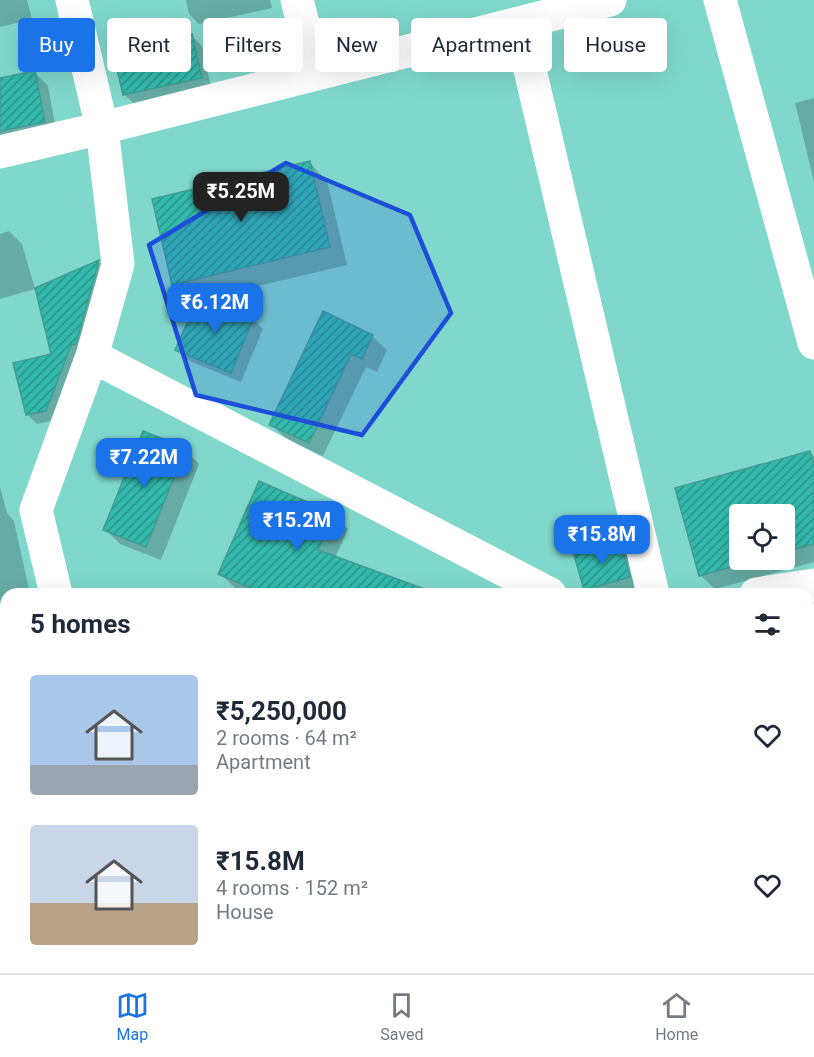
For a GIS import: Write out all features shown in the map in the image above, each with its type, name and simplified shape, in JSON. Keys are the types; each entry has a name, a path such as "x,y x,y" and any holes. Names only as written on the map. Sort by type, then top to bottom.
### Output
{"street":[{"path":"55,588 36,510 92,356 118,264 102,128 72,0"},
{"path":"297,0 316,74"},
{"path":"0,152 316,74 528,14 610,0"},
{"path":"720,0 814,343"},
{"path":"528,14 652,588"},
{"path":"92,356 538,588"},
{"path":"795,588 814,585"}],"highlighted area":[{"path":"286,163 410,215 451,313 362,435 196,395 149,245"}],"building":[{"path":"191,34 202,78 123,95 118,72 191,72"},
{"path":"35,72 45,122 0,131 0,78"},
{"path":"310,161 330,247 172,285 152,199"},
{"path":"99,260 76,344 71,345 46,411 26,415 13,363 51,354 35,288"},
{"path":"199,295 254,317 231,373 175,350"},
{"path":"323,311 373,335 362,359 351,354 309,443 269,425"},
{"path":"143,431 186,448 146,547 103,530"},
{"path":"810,451 814,464 814,544 795,549 795,504 729,504 729,568 699,576 675,488"},
{"path":"259,481 335,514 318,550 422,588 250,588 218,574"},
{"path":"621,542 630,577 583,588 574,555"}]}
